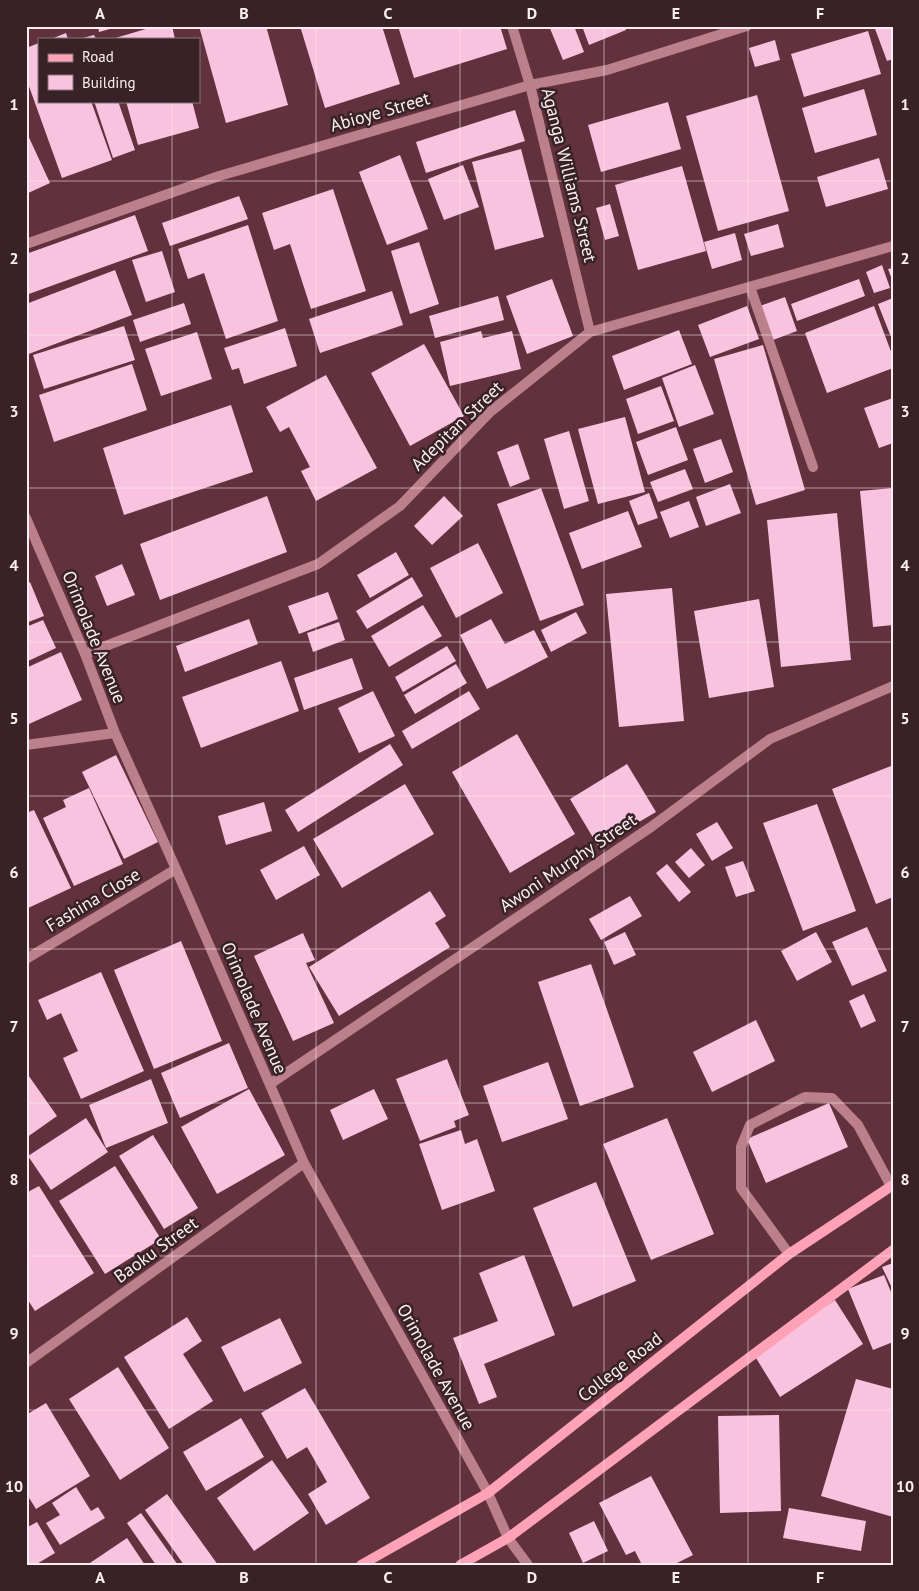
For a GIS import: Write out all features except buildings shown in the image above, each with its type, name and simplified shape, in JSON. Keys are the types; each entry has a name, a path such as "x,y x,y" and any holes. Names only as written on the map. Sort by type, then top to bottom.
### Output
{"main road":[{"name":"College Road","path":"362,1565 488,1494 789,1254 892,1185"},
{"path":"460,1565 508,1538 893,1250"}],"street":[{"name":"Aganga Williams Street","path":"512,26 530,85 590,332"},
{"name":"Abioye Street","path":"26,244 219,176 530,85 607,70 747,26"},
{"name":"Adepitan Street","path":"85,654 318,564 400,506 490,412 590,332 893,246"},
{"path":"750,287 813,467"},
{"name":"Orimolade Avenue","path":"26,518 85,654 115,733 176,868 304,1163 488,1494 508,1538 528,1565"},
{"name":"Awoni Murphy Street","path":"270,1084 651,827 770,739 893,686"},
{"path":"26,745 115,733"},
{"name":"Fashina Close","path":"26,959 176,868"},
{"path":"789,1254 741,1188 741,1147 750,1125 805,1096 832,1098 858,1125 892,1185"},
{"name":"Baoku Street","path":"26,1363 304,1163"}]}
